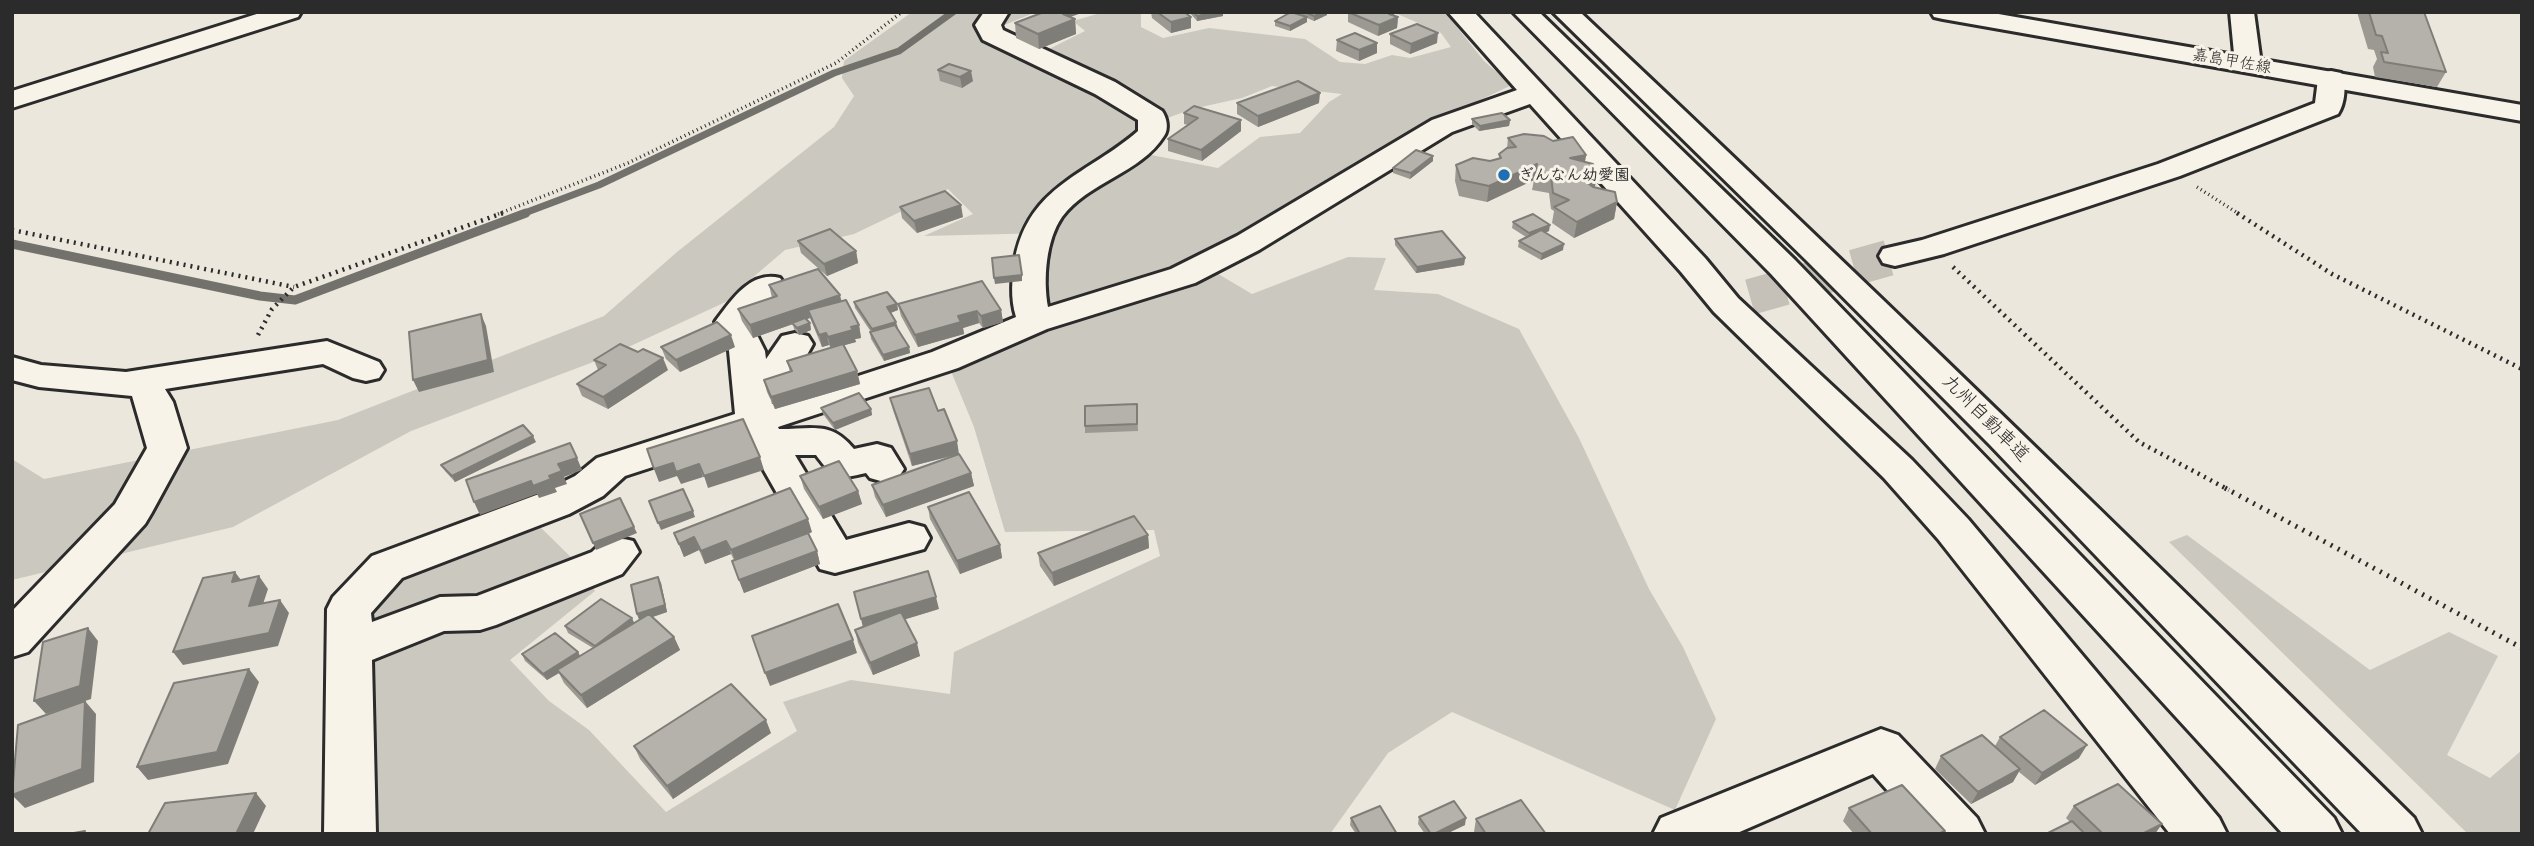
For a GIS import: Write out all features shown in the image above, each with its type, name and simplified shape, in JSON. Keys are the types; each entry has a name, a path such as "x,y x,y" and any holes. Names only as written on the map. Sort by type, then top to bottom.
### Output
{"main road":[{"path":"12,100 289,12"},
{"path":"997,12 988,25 992,35 1105,88 1152,117 1152,133 1135,152 1070,189 1041,223 1031,258 1028,293 1028,305 1035,321"},
{"path":"1460,12 1693,265 1738,301 1953,529 2201,834"},
{"path":"1525,12 1783,267 2316,834"},
{"name":"九州自動車道","path":"1565,12 1819,254 1994,426 2396,834"},
{"name":"嘉島甲佐線","path":"1942,12 2522,113"},
{"path":"2242,12 2248,64"},
{"path":"1895,256 1932,247 2169,170 2328,108 2331,79"},
{"path":"762,432 945,360 1035,321 1183,276 1248,243 1443,125 1534,93"},
{"path":"768,285 733,321 747,351 750,380 762,432 835,558 909,538"},
{"path":"750,380 784,365 795,344"},
{"path":"126,384 327,352 366,370"},
{"path":"12,368 39,376 144,386 154,402 167,448 130,514 12,640"},
{"path":"350,834 349,609 387,568 554,504 589,486 611,467 689,440 762,432 827,442 845,465 877,457 884,469"},
{"path":"349,650 440,614 480,613 607,563 618,552"},
{"path":"1679,834 1881,749 1959,834"}],"path":[{"path":"272,309 294,287 521,206 628,163 835,63 902,12"},
{"path":"2169,170 2332,274 2522,369"},
{"path":"12,230 294,287"},
{"path":"1932,247 2138,442 2522,648"}],"shaded area":[{"path":"912,12 1036,12 1002,26 1009,34 1045,51 1085,31 1073,21 1104,12 1141,12 1141,27 1163,38 1209,28 1305,39 1340,62 1365,64 1392,55 1410,58 1451,47 1441,33 1393,12 1445,12 1484,61 1512,85 1414,131 1382,156 1195,260 1113,292 1055,309 1036,309 1047,233 924,236 973,214 948,189 854,234 785,250 732,299 609,356 411,431 233,527 12,580 12,459 44,479 338,420 604,316 677,252 834,127 854,96 842,78 844,61","holes":["1272,86 1342,94 1329,102 1300,133 1260,137 1218,168 1136,152 1162,120 1192,109 1242,98"]},
{"path":"1348,257 1386,258 1374,290 1438,294 1519,329 1579,438 1649,589 1683,647 1716,719 1675,810 1452,712 1388,753 1330,834 374,834 365,611 384,575 534,521 579,565 595,591 510,660 549,701 589,730 666,812 797,731 783,702 851,680 950,694 954,652 1160,556 1154,530 1005,532 974,427 948,364 1029,331 1215,272 1252,294"},
{"path":"2187,535 2370,670 2449,632 2498,656 2447,755 2490,778 2522,750 2522,834 2468,834 2169,542"}],"building":[{"path":"1044,12 1068,12 1063,14 1075,19 1038,34 1015,23"},
{"path":"1157,12 1184,12 1191,17 1171,22"},
{"path":"1194,12 1216,12 1197,16"},
{"path":"1291,12 1307,17 1290,26 1275,21"},
{"path":"1305,12 1321,12 1314,16"},
{"path":"1348,12 1392,12 1389,14 1398,17 1379,25"},
{"path":"2369,12 2424,12 2446,72 2384,62 2381,52 2388,53 2382,36 2376,35"},
{"path":"1417,24 1438,33 1411,44 1390,34"},
{"path":"1355,33 1377,43 1359,50 1337,40"},
{"path":"949,64 971,71 960,77 938,70"},
{"path":"1298,81 1320,93 1258,116 1237,103"},
{"path":"1194,106 1241,120 1201,150 1168,139 1198,118 1184,113"},
{"path":"1502,113 1510,120 1480,126 1472,119"},
{"path":"1524,134 1544,136 1553,141 1573,137 1586,155 1570,158 1593,164 1597,176 1585,181 1593,187 1615,192 1617,202 1577,222 1554,207 1569,200 1553,193 1551,176 1535,173 1537,164 1489,186 1461,180 1456,165 1473,158 1490,161 1501,158 1499,154 1507,148 1516,147 1508,138"},
{"path":"1416,150 1433,156 1411,173 1393,168"},
{"path":"945,191 961,205 914,221 900,207"},
{"path":"1533,214 1550,225 1529,233 1513,222"},
{"path":"830,229 856,251 824,264 798,241"},
{"path":"1541,230 1564,244 1542,254 1519,241"},
{"path":"1442,231 1465,258 1417,267 1395,239"},
{"path":"1019,255 1022,275 994,278 992,258"},
{"path":"818,269 840,295 750,325 738,309 777,296 769,285"},
{"path":"982,281 1001,310 981,316 977,311 958,316 961,322 915,335 898,304"},
{"path":"887,292 897,304 887,307 896,322 872,329 854,302"},
{"path":"846,300 859,325 851,327 853,330 828,337 826,333 819,335 808,310"},
{"path":"481,314 488,360 413,380 409,332"},
{"path":"805,318 810,323 797,328 792,323"},
{"path":"717,322 731,335 676,360 661,347"},
{"path":"895,325 909,347 883,355 870,332"},
{"path":"620,344 638,352 643,349 663,358 603,397 577,384 606,365 594,360"},
{"path":"843,344 857,371 771,397 764,380 792,371 787,361"},
{"path":"929,388 938,411 944,409 957,441 910,454 890,398"},
{"path":"859,393 871,409 833,423 821,408"},
{"path":"1137,404 1137,424 1085,426 1085,406"},
{"path":"743,419 760,457 704,476 699,464 676,472 673,463 654,469 647,449"},
{"path":"523,425 533,436 452,476 441,465"},
{"path":"570,443 577,458 558,464 562,471 549,476 551,479 533,486 531,481 474,502 466,480"},
{"path":"959,454 971,473 883,505 872,485"},
{"path":"839,461 858,491 819,507 800,476"},
{"path":"790,488 808,519 731,550 726,541 701,551 694,537 679,544 674,533"},
{"path":"683,489 693,511 658,523 649,501"},
{"path":"969,492 1000,545 957,561 928,507"},
{"path":"620,498 634,527 593,543 580,514"},
{"path":"1134,516 1148,535 1052,573 1038,553"},
{"path":"808,533 817,551 739,580 732,561"},
{"path":"928,571 936,597 861,619 854,592"},
{"path":"235,572 232,582 259,576 249,606 280,600 269,633 173,652 203,578"},
{"path":"658,577 665,605 637,614 631,585"},
{"path":"601,599 632,618 595,646 565,626"},
{"path":"838,604 853,640 765,673 752,636"},
{"path":"901,612 917,643 870,663 855,630"},
{"path":"649,614 674,637 581,695 557,670"},
{"path":"88,628 80,686 34,701 43,642"},
{"path":"555,633 578,652 543,674 522,654"},
{"path":"249,669 217,752 137,767 174,683"},
{"path":"731,684 766,720 667,786 634,746"},
{"path":"85,701 82,769 12,795 18,725"},
{"path":"2044,710 2087,745 2042,773 2000,737"},
{"path":"1982,735 2020,769 1978,792 1941,756"},
{"path":"2118,784 2162,824 2142,834 2103,834 2074,806"},
{"path":"1902,785 1945,831 1938,834 1872,834 1849,808"},
{"path":"256,793 236,834 148,834 165,803"},
{"path":"1521,800 1546,834 1486,834 1476,819"},
{"path":"1454,801 1466,818 1431,834 1419,817"},
{"path":"1380,806 1397,834 1360,834 1351,818"},
{"path":"2072,821 2085,834 2046,834"}],"waterway":[{"path":"522,214 599,185 834,73 899,51 953,12"},
{"path":"12,244 260,296 295,300 526,213"}],"tunnel":[{"path":"1750,297 1895,256"}],"place":[{"name":"ぎんなん幼愛園","path":"1504,175"}]}
